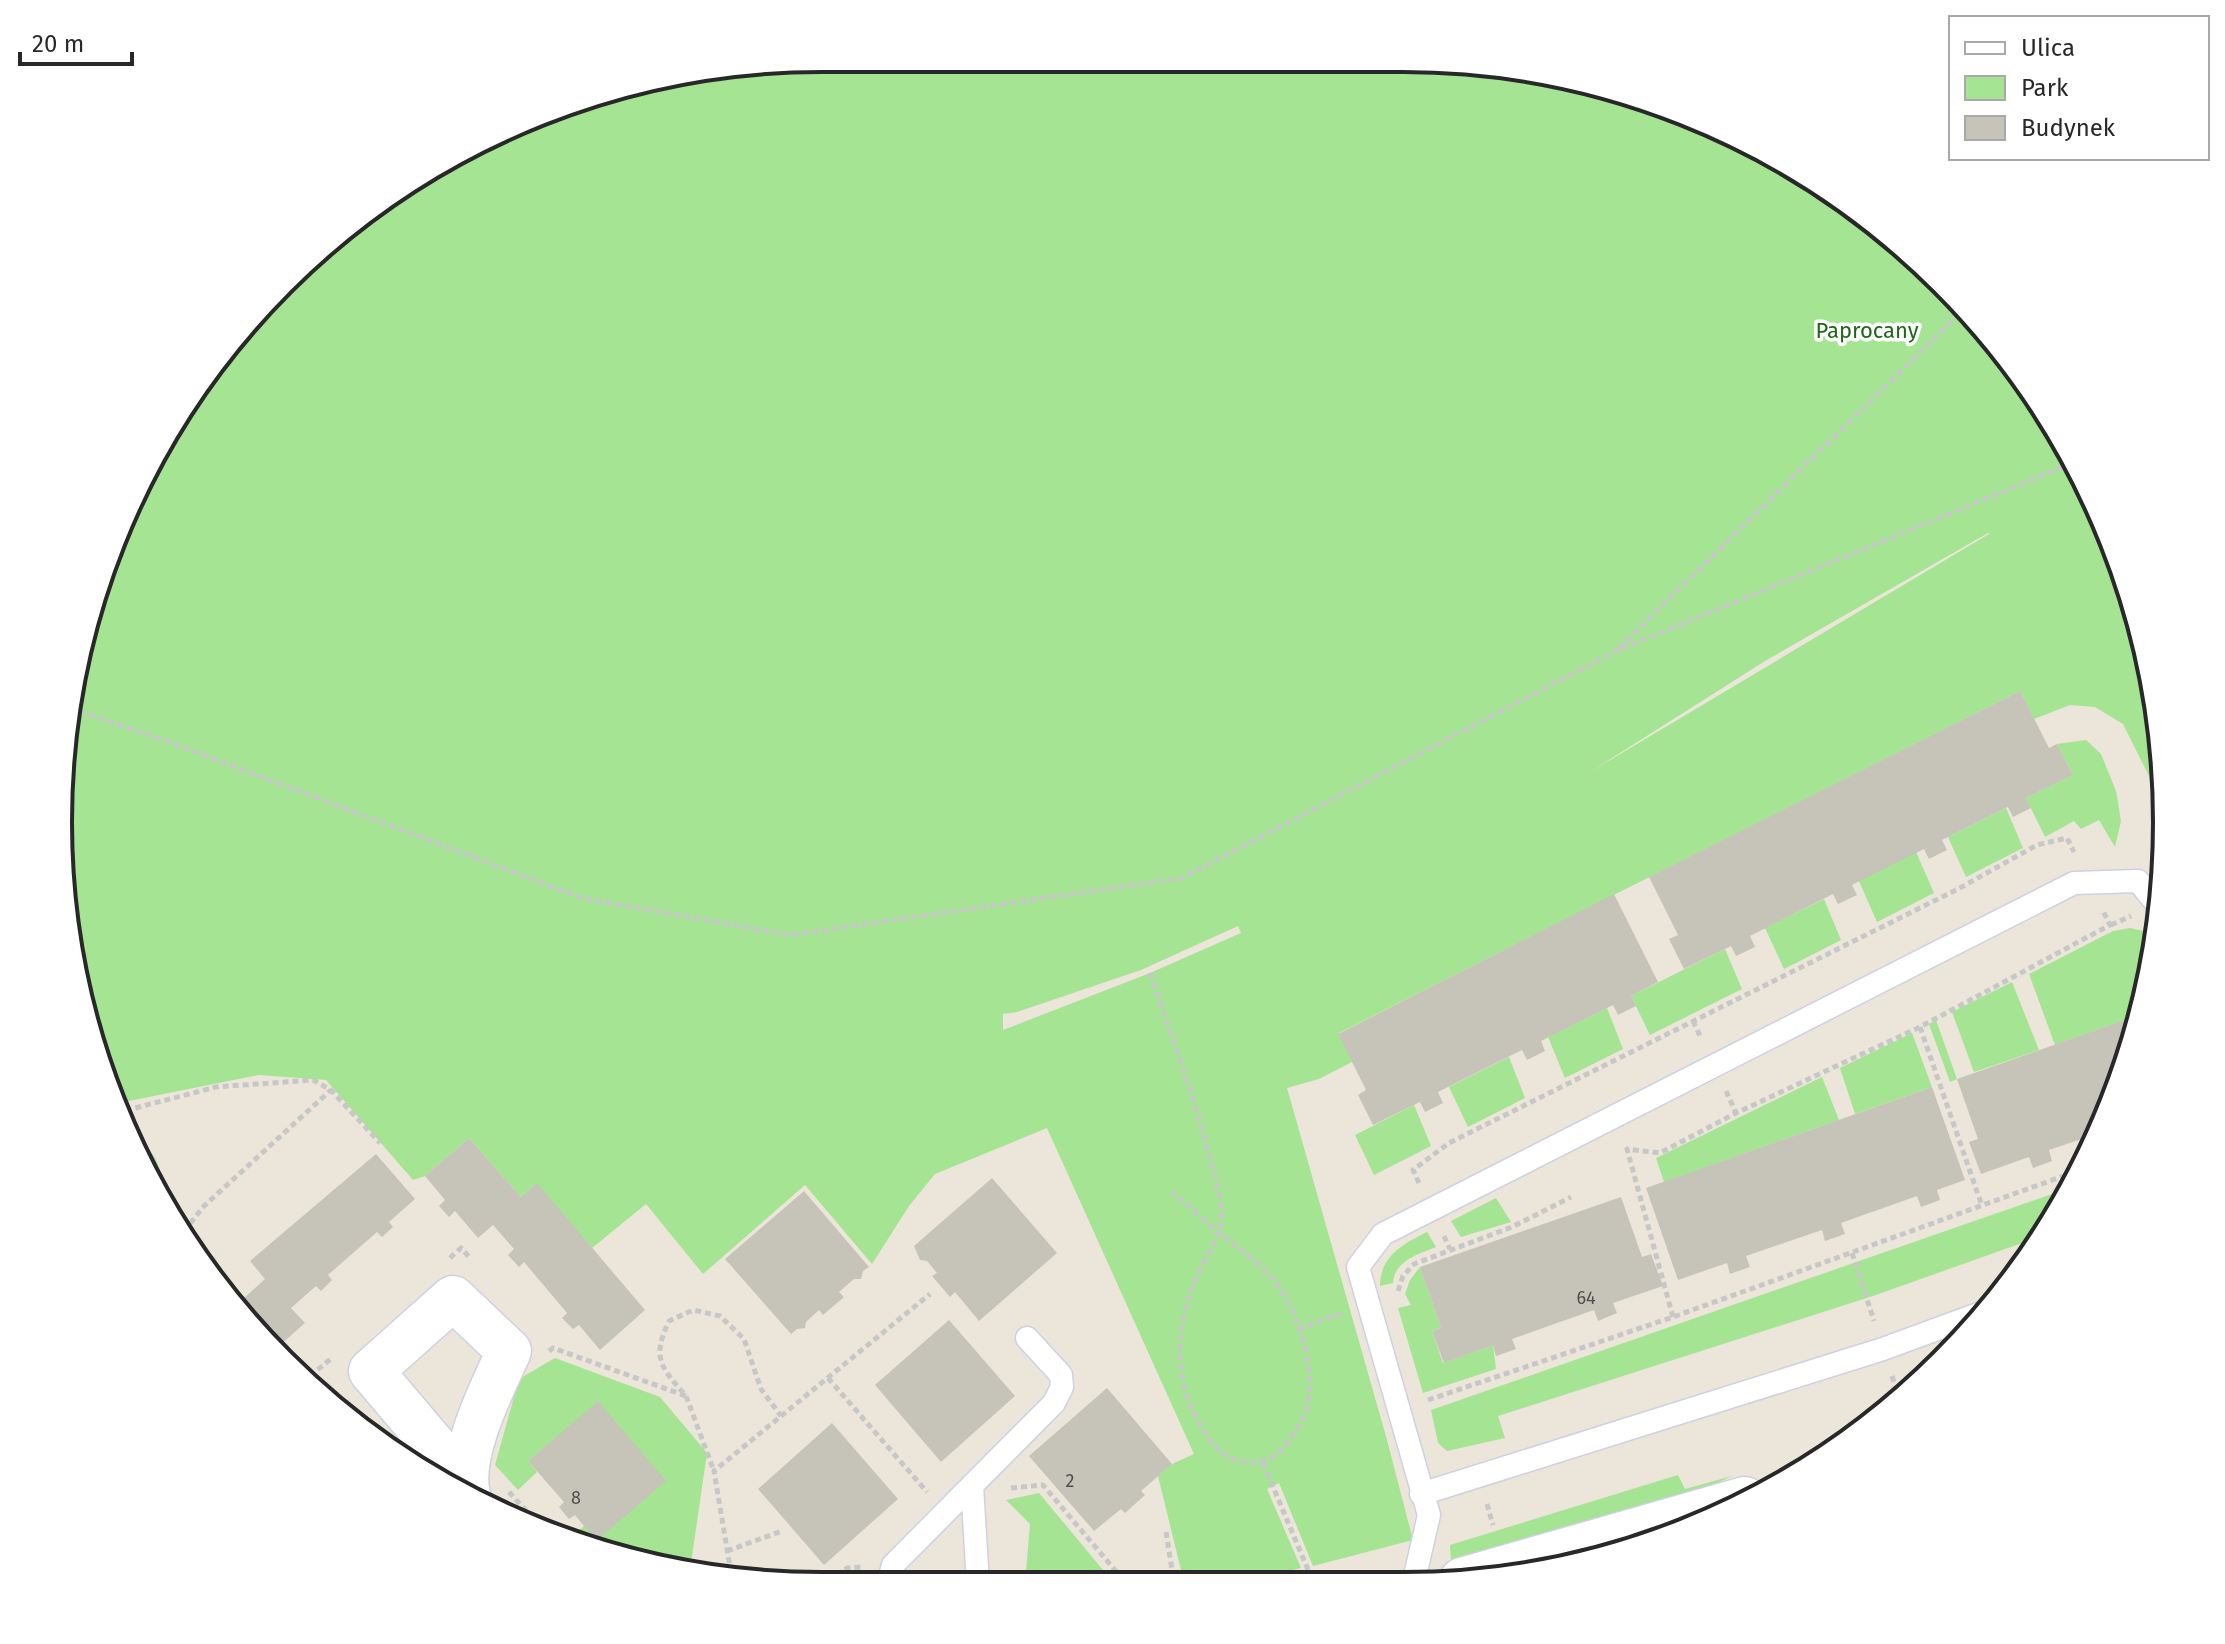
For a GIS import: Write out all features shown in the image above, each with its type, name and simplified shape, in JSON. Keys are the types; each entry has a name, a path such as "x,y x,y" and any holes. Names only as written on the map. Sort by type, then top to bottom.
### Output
{"street":[{"path":"1525,1562 1692,1514"}],"lane":[{"path":"1416,1571 1429,1515 1358,1267 1383,1234 2074,883 2138,881 2149,894"},
{"path":"1421,1494 1883,1349 1965,1319"},
{"path":"891,1572 893,1565 1054,1403 1062,1387 1061,1375 1027,1338"},
{"path":"972,1486 977,1572"}],"path":[{"path":"1616,651 1957,316"},
{"path":"80,712 582,898 790,935 1182,878 1616,651 2064,467"},
{"path":"1431,1210 1413,1170 1449,1143 1958,889 2037,845 2067,838 2110,925 1920,1027 1736,1113 1660,1153 1627,1149 1673,1317"},
{"path":"1150,973 1201,1123 1220,1200 1220,1234 1199,1271 1183,1311 1179,1353 1183,1391 1212,1444 1233,1461 1263,1463 1285,1449 1305,1415 1310,1368 1298,1329 1288,1301 1274,1280 1246,1253 1220,1234 1172,1192"},
{"path":"1920,1027 1982,1206"},
{"path":"129,1110 216,1087 313,1080 331,1090 380,1143"},
{"path":"189,1225 204,1206 331,1090"},
{"path":"1419,1403 1673,1317 2064,1176"},
{"path":"1298,1329 1396,1296 1403,1276 1414,1264 1512,1227 1571,1197"},
{"path":"714,1471 930,1294"},
{"path":"730,1566 714,1471 686,1396 664,1370 658,1344 669,1321 693,1310 720,1316 744,1339 761,1389 781,1416"},
{"path":"543,1355 553,1348 686,1396"},
{"path":"828,1378 934,1499"},
{"path":"1263,1463 1309,1572"},
{"path":"1479,1476 1493,1525"},
{"path":"727,1551 782,1531"},
{"path":"1166,1532 1172,1572"},
{"path":"843,1572 847,1568 863,1566"}],"green space":[{"name":"Paprocany","path":"822,72 1452,74 1549,86 1644,112 1690,129 1735,149 1820,198 1898,258 1967,327 2027,405 2076,490 2113,581 2139,676 2151,781 2123,724 2095,707 2070,705 2034,719 2020,691 1339,1033 1352,1062 1319,1079 1287,1088 1413,1540 1313,1566 1279,1483 1267,1489 1301,1568 1284,1572 1182,1572 1158,1476 1172,1464 1194,1454 1047,1128 935,1174 909,1206 872,1264 805,1185 703,1274 646,1204 592,1248 536,1184 521,1197 469,1138 425,1176 413,1180 326,1080 259,1075 126,1102 112,1063 86,968 78,920 72,822 78,724 98,628 129,535 149,490 198,405 258,327 327,258 405,198 490,149 581,112 676,86 724,78","holes":["1989,534 1590,772 1765,661","1238,926 1241,933 1150,973 1003,1030 1003,1014 1141,970"]},
{"path":"2086,740 2101,754 2116,791 2121,821 2115,847 2099,820 2081,829 2074,821 2045,837 2026,798 2073,775 2057,744"},
{"path":"2006,808 2023,848 1966,877 1948,837"},
{"path":"1916,852 1934,893 1877,922 1859,881"},
{"path":"1824,899 1841,940 1784,969 1765,928"},
{"path":"2130,928 2145,932 2126,1020 2055,1045 2029,974 2113,931"},
{"path":"1725,949 1742,989 1650,1035 1631,996"},
{"path":"2012,982 2039,1050 1974,1072 1952,1012"},
{"path":"1607,1008 1623,1049 1565,1078 1548,1037"},
{"path":"1936,1020 1957,1079 1950,1082 1929,1024"},
{"path":"1912,1033 1932,1087 1855,1114 1840,1068"},
{"path":"1509,1057 1525,1098 1468,1127 1449,1087"},
{"path":"1822,1077 1839,1120 1664,1182 1656,1158"},
{"path":"1414,1105 1431,1146 1374,1175 1355,1135"},
{"path":"146,1148 154,1156 160,1176"},
{"path":"2055,1193 2025,1242 1873,1296 1498,1416 1505,1438 1447,1451 1438,1443 1431,1410"},
{"path":"1496,1198 1511,1222 1461,1237 1451,1221"},
{"path":"1427,1232 1436,1247 1408,1259 1394,1275 1393,1283 1380,1286 1384,1267 1394,1252"},
{"path":"1420,1267 1441,1328 1432,1331 1443,1363 1493,1345 1496,1369 1423,1393 1398,1308 1411,1305 1405,1294 1410,1280"},
{"path":"555,1358 660,1397 707,1453 691,1561 596,1536 598,1402 528,1461 537,1472 518,1490 495,1465 519,1379"},
{"path":"1678,1475 1685,1489 1732,1476 1709,1487 1451,1561 1450,1545"},
{"path":"1039,1493 1105,1572 1026,1572 1030,1524 1006,1500"},
{"path":"584,1526 592,1535 579,1531"}],"building":[{"path":"2020,691 2049,748 2057,744 2073,775 2026,798 2031,808 2013,817 2008,807 1942,840 1947,850 1929,859 1924,849 1852,885 1857,895 1838,904 1833,894 1750,936 1755,947 1736,956 1731,946 1684,969 1669,939 1678,935 1649,877"},
{"path":"1614,894 1658,982 1631,996 1636,1006 1618,1015 1613,1005 1541,1041 1545,1051 1527,1060 1522,1050 1438,1092 1443,1103 1425,1112 1420,1102 1373,1125 1358,1095 1366,1090 1338,1034"},
{"path":"2126,1020 2113,1063 2083,1138 2049,1150 2052,1161 2033,1168 2029,1157 1981,1174 1969,1142 1978,1139 1957,1079"},
{"path":"1932,1087 1965,1180 1937,1190 1940,1200 1921,1207 1917,1196 1841,1223 1845,1234 1825,1241 1822,1230 1746,1256 1750,1267 1730,1274 1727,1263 1678,1280 1646,1188"},
{"path":"469,1138 521,1197 537,1183 645,1310 600,1350 579,1325 573,1329 562,1318 567,1313 524,1262 519,1267 508,1255 514,1249 493,1225 478,1238 455,1211 449,1217 439,1206 445,1200 425,1176"},
{"path":"376,1154 415,1199 389,1222 393,1227 382,1237 377,1232 328,1275 332,1280 321,1291 316,1286 291,1308 305,1323 283,1343 243,1299 265,1279 250,1261"},
{"path":"992,1178 1057,1253 979,1321 955,1292 950,1297 932,1276 937,1273 927,1261 920,1260 914,1246"},
{"path":"804,1191 869,1267 863,1271 861,1279 854,1279 839,1292 844,1297 823,1315 819,1310 806,1322 805,1328 791,1334 725,1259"},
{"path":"1621,1197 1642,1257 1651,1254 1663,1286 1613,1303 1617,1313 1598,1321 1594,1310 1512,1339 1516,1349 1496,1356 1493,1345 1444,1363 1432,1331 1441,1328 1420,1267"},
{"path":"949,1320 1015,1396 941,1462 875,1385"},
{"path":"1107,1388 1172,1464 1141,1491 1145,1495 1125,1513 1121,1509 1094,1531 1029,1456"},
{"path":"598,1401 666,1481 600,1538 591,1535 575,1515 569,1519 559,1507 564,1502 528,1461"},
{"path":"832,1423 898,1499 824,1565 758,1489"}]}
